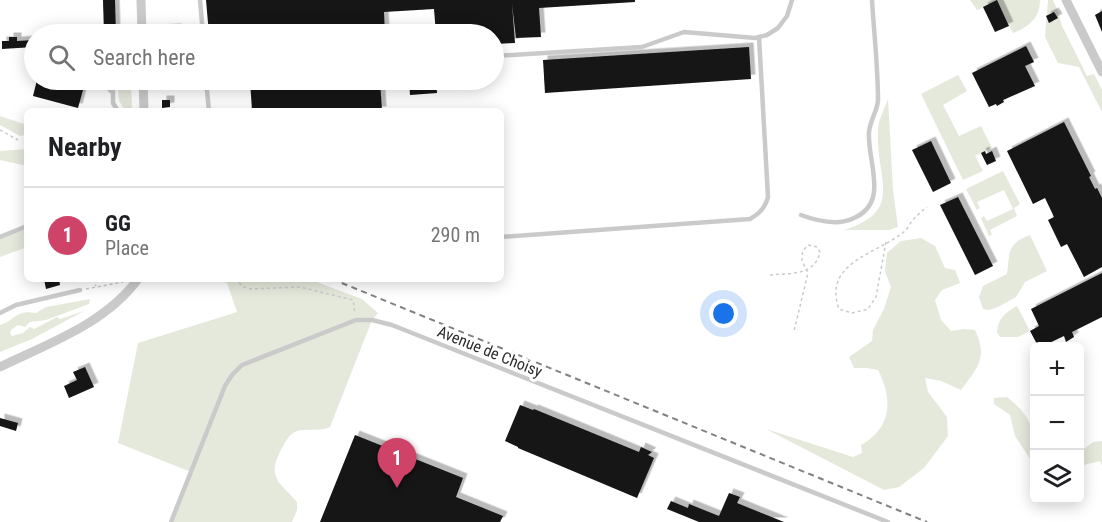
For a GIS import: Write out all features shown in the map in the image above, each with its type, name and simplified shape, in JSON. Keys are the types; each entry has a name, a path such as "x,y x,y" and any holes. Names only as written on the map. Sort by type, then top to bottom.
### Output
{"street":[{"path":"141,0 142,24"},
{"path":"1066,0 1102,71"},
{"path":"143,90 144,108"},
{"path":"0,367 92,321 117,304 135,282"}],"lane":[{"path":"200,0 202,24"},
{"path":"504,55 642,46 684,32 759,37 778,28 787,16 792,0"},
{"path":"801,215 820,222 849,221 863,215 871,207 875,194 869,132 878,104 872,0"},
{"path":"504,237 750,219 761,213 768,197 759,37"},
{"path":"110,90 116,108"},
{"path":"112,90 113,103"},
{"path":"207,90 209,108"},
{"path":"0,237 24,227"},
{"path":"0,313 16,305 80,290"},
{"name":"Avenue de Choisy","path":"171,522 225,386 237,370 242,365 356,320 372,320 392,325 888,522"}],"path":[{"path":"0,130 18,140"},
{"path":"886,242 876,297 868,309 852,313 839,309 836,299 838,280 849,266 865,254 886,242 906,231 915,217 927,207"},
{"path":"770,275 807,270 814,266 819,259 820,252 817,247 808,245 803,250 801,257 802,264 807,270 807,284 794,331"},
{"path":"94,282 97,287"},
{"path":"80,290 123,282"},
{"path":"238,282 251,289 300,286 353,300 356,320"}],"shaded area":[{"path":"970,0 1040,0 1036,17 1024,28 1013,33 997,1 977,10"},
{"path":"1048,0 1053,0 1062,26 1087,76 1094,74 1102,90 1102,112 1079,67 1058,63 1045,37"},
{"path":"958,75 967,91 943,105 959,136 981,126 992,148 975,156 983,171 963,180 921,94"},
{"path":"118,90 131,90 132,108 124,108 119,101"},
{"path":"888,99 893,190 898,227 889,230 844,230 863,222 875,213 881,203 883,191 878,126"},
{"path":"0,116 24,124 24,135 20,136 0,125"},
{"path":"24,149 24,165 0,160 0,151"},
{"path":"1003,171 1020,204 1014,208 1017,216 990,230 992,235 989,236 981,218 984,216 987,221 1013,209 1004,190 977,202 980,208 977,210 966,189"},
{"path":"24,227 24,248 0,257 0,237"},
{"path":"1030,235 1047,271 1025,282 1016,297 998,307 983,309 979,297 983,286 1007,274 1009,255 1013,246 1022,238"},
{"path":"921,238 935,246 945,268 955,270 960,283 942,290 935,300 941,320 951,331 975,330 981,355 976,368 961,390 941,381 925,378 928,392 947,417 948,436 924,468 899,487 884,490 766,429 853,457 862,453 861,445 879,430 884,421 887,412 886,392 878,370 854,368 849,357 872,341 873,330 884,309 891,287 885,271 887,253 901,241"},
{"path":"225,282 317,282 362,299 378,313 372,320 330,427 294,432 286,440 277,458 275,473 277,478 297,502 297,510 292,522 171,522 191,472 118,443 138,343 237,312"},
{"path":"90,299 89,304 46,320 30,322 25,327 18,325 12,329 10,333 12,336 23,333 30,327 34,329 57,317 60,319 84,311 32,339 0,352 0,325 24,312 36,313 46,307"},
{"path":"1017,306 1030,331 1018,337 1000,337 997,332 1001,319"},
{"path":"1007,397 1028,419 1030,459 1015,436 1010,415 994,404 994,398"},
{"path":"1102,441 1102,466 1100,461 1084,465 1084,449 1093,442"}],"building":[{"path":"103,0 115,0 116,24 104,24"},
{"path":"206,0 635,0 635,2 539,8 541,37 516,38 512,4 515,43 504,44 504,24 435,24 434,9 384,12 385,24 208,24"},
{"path":"997,0 1009,26 995,32 983,7"},
{"path":"1102,11 1102,32 1095,15"},
{"path":"1054,12 1058,18 1049,23 1046,16"},
{"path":"9,37 17,37 17,41 24,41 24,48 2,49 2,41 9,41"},
{"path":"1026,46 1034,62 1025,66 1035,86 1003,100 1004,102 997,106 996,104 989,107 972,73"},
{"path":"749,47 751,79 545,93 543,60"},
{"path":"34,90 83,90 78,108 33,96"},
{"path":"251,90 381,90 382,108 252,108"},
{"path":"410,90 437,90 437,93 410,95"},
{"path":"162,100 170,100 170,107 162,108"},
{"path":"1064,122 1091,176 1089,177 1095,189 1097,188 1102,198 1102,267 1084,277 1067,244 1061,247 1048,220 1054,217 1045,198 1033,204 1007,151"},
{"path":"931,141 951,183 933,192 912,150"},
{"path":"985,151 986,154 992,151 996,161 987,165 981,153"},
{"path":"958,197 993,266 975,275 940,205"},
{"path":"1102,273 1102,317 1072,332 1074,337 1066,342 1064,336 1051,342 1036,342 1030,331 1039,326 1031,309"},
{"path":"45,282 60,282 60,285 46,289"},
{"path":"85,367 94,387 69,398 64,386 77,380 73,372"},
{"path":"520,405 639,452 641,447 652,452 648,455 654,458 637,498 505,441"},
{"path":"0,418 18,423 16,431 0,426"},
{"path":"355,435 463,478 456,497 503,516 500,522 320,522"},
{"path":"729,493 740,497 737,503 784,522 699,522 667,509 671,501 688,508 689,504 719,516"}],"railway":[{"path":"339,282 927,522"}],"place":[{"name":"GG","path":"397,488"}]}
